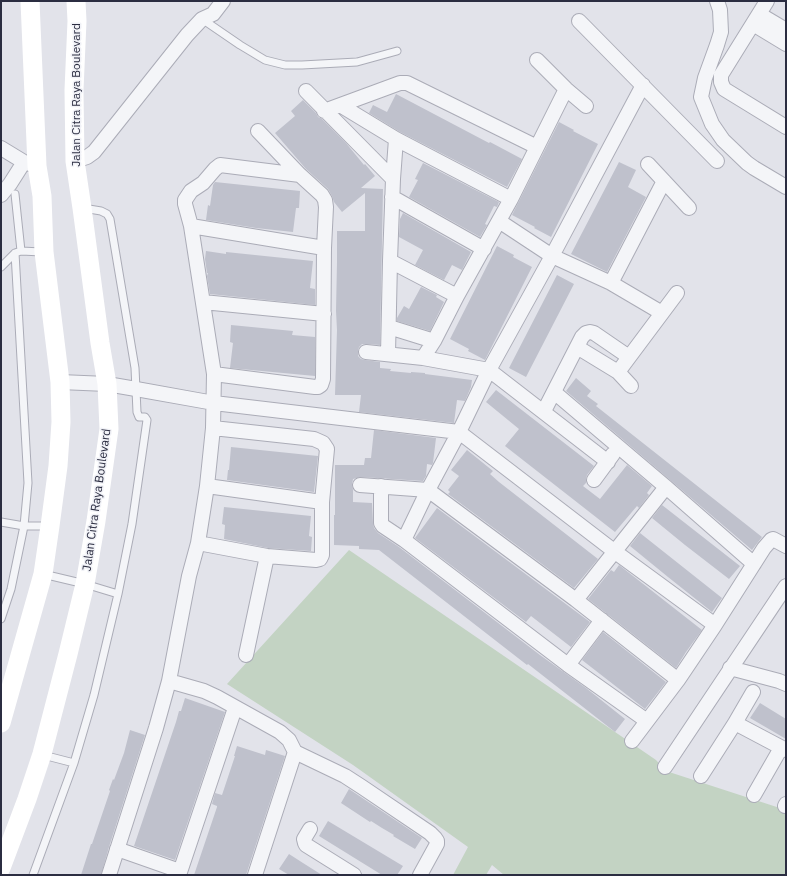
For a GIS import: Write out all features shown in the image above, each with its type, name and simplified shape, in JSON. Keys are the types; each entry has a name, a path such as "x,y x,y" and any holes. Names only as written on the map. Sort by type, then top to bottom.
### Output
{"main road":[{"path":"2,720 42,574 58,466 61,422 60,382 44,252 42,196 30,164 30,1"},
{"name":"Jalan Citra Raya Boulevard","path":"1,868 42,754 68,654 85,584 96,521 109,429 107,384 75,161 74,90 77,21 76,1"}],"street":[{"path":"75,161 87,157 94,152 187,35 202,19 213,14 223,1"},
{"path":"717,1 720,10 721,32 718,45 705,78 701,96 712,124 723,140 748,163 786,187"},
{"path":"767,1 721,75 721,82 724,90 786,127"},
{"path":"756,19 786,30"},
{"path":"756,19 786,44"},
{"path":"579,21 717,161"},
{"path":"537,60 566,89 586,106"},
{"path":"324,111 400,83 406,83 537,147"},
{"path":"404,540 489,370 552,256 643,85"},
{"path":"423,358 434,341 457,296 511,199 566,89"},
{"path":"306,91 324,111 393,179"},
{"path":"340,105 396,140 511,199"},
{"path":"214,374 315,387 321,385 323,379 325,200 322,195 300,175 258,131"},
{"path":"388,354 392,197 396,140"},
{"path":"1,148 30,164 1,195"},
{"path":"648,164 689,208"},
{"path":"109,875 156,728 169,681 189,576 198,543 207,486 213,428 214,374 191,226 185,200 191,191 203,183 220,165 300,175"},
{"path":"611,283 664,181"},
{"path":"392,197 484,249"},
{"path":"499,221 552,256 611,283 662,313"},
{"path":"191,226 324,248"},
{"path":"390,261 457,296"},
{"path":"618,372 677,293"},
{"path":"203,302 324,314"},
{"path":"389,327 434,341"},
{"path":"544,411 576,347 586,333 594,333 629,357"},
{"path":"576,347 618,372 631,386"},
{"path":"366,352 423,358 489,370 544,411 608,462"},
{"path":"60,382 107,384 214,403 459,432 614,551 715,625"},
{"path":"554,392 754,564"},
{"path":"198,543 267,556 316,560 320,559 322,555 322,502 326,449 323,443 314,439 213,428"},
{"path":"594,480 618,447"},
{"path":"360,485 428,490 576,600 678,680"},
{"path":"207,486 322,502"},
{"path":"381,486 381,523 383,526 404,540 568,665 647,721"},
{"path":"576,600 666,487"},
{"path":"632,741 678,680 764,548 772,539 775,539 786,546"},
{"path":"246,655 267,556"},
{"path":"665,767 786,586"},
{"path":"568,665 602,620"},
{"path":"730,668 786,684"},
{"path":"169,681 204,691 280,732 291,743 295,752 345,776 430,833 437,841 437,844 420,875"},
{"path":"701,776 753,692"},
{"path":"117,849 180,873 235,708"},
{"path":"735,723 784,749 754,795"},
{"path":"255,875 295,752"},
{"path":"310,829 304,839 304,843 354,875"}],"lane":[{"path":"202,19 265,60 285,64 302,65 358,62 397,51"},
{"path":"1,619 11,589 24,526 28,483 15,194"},
{"path":"33,875 74,763 94,695 118,594 132,524 147,420 145,417 139,417 137,415 135,368 110,219 107,214 101,210 82,208"},
{"path":"1,267 18,252 44,252"},
{"path":"1,522 24,526 50,526"},
{"path":"42,574 85,584 118,594"},
{"path":"42,754 74,763"}],"green space":[{"path":"349,550 656,760 666,771 786,810 786,875 504,875 492,865 486,875 453,875 468,847 353,765 227,684"}],"building":[{"path":"396,94 522,159 507,187 400,132 369,113 373,105 387,112"},
{"path":"303,100 318,117 322,119 346,143 375,176 361,188 383,189 380,345 362,344 359,347 358,356 361,359 380,362 380,368 391,369 390,371 425,373 472,380 471,387 465,401 457,400 454,423 359,412 361,395 335,395 337,330 337,231 365,231 365,193 342,212 334,202 328,189 306,169 275,133 295,116 291,111"},
{"path":"559,122 598,144 551,237 512,215"},
{"path":"619,162 636,170 628,187 646,197 607,272 571,254"},
{"path":"423,163 499,202 497,207 494,206 485,224 487,225 480,237 409,197 418,180 415,179"},
{"path":"215,182 300,191 299,208 296,208 293,232 206,220 208,205 210,206 213,185"},
{"path":"403,213 471,252 462,270 452,265 444,280 415,265 423,250 399,237 400,219"},
{"path":"497,246 514,255 513,257 532,267 485,360 468,351 469,349 450,339"},
{"path":"206,251 313,261 310,288 315,289 315,305 210,294 205,259"},
{"path":"557,275 574,284 526,377 509,368"},
{"path":"421,287 437,295 436,297 444,302 430,331 397,321 397,318 404,306 409,309"},
{"path":"231,325 293,331 292,335 315,337 315,376 230,368 233,343 230,342"},
{"path":"576,378 591,391 587,396 598,404 596,406 762,537 752,550 566,391"},
{"path":"496,390 594,466 587,475 586,483 583,486 600,499 627,465 652,486 647,493 649,495 639,508 637,506 615,532 505,446 519,429 486,402"},
{"path":"374,430 436,438 433,463 432,465 427,464 426,476 423,481 361,477 353,479 353,502 372,503 374,528 378,533 399,547 625,719 615,732 379,550 359,549 359,546 334,545 335,465 364,465 365,458 371,458"},
{"path":"231,447 318,456 314,492 227,480"},
{"path":"467,450 493,471 490,474 499,482 598,559 574,588 448,494 450,492 448,490 459,476 451,470"},
{"path":"662,505 740,566 729,579 652,518"},
{"path":"224,507 311,516 309,536 312,537 311,551 268,548 224,539 225,525 222,524"},
{"path":"437,508 590,622 571,647 531,616 526,622 415,538"},
{"path":"640,533 722,598 712,612 630,546"},
{"path":"619,565 702,630 676,668 588,599 611,570 614,572"},
{"path":"603,632 666,682 645,709 582,660"},
{"path":"185,698 225,712 175,860 134,846 179,711 181,711"},
{"path":"760,703 786,719 786,739 750,718"},
{"path":"130,730 145,735 101,875 81,875 110,791 109,790 124,753"},
{"path":"237,746 265,755 266,750 285,756 246,875 194,875 217,807 212,804 215,793 222,795"},
{"path":"349,789 422,838 415,849 341,803"},
{"path":"328,821 403,866 397,875 382,875 319,836"},
{"path":"289,854 322,875 289,875 279,869"}]}
